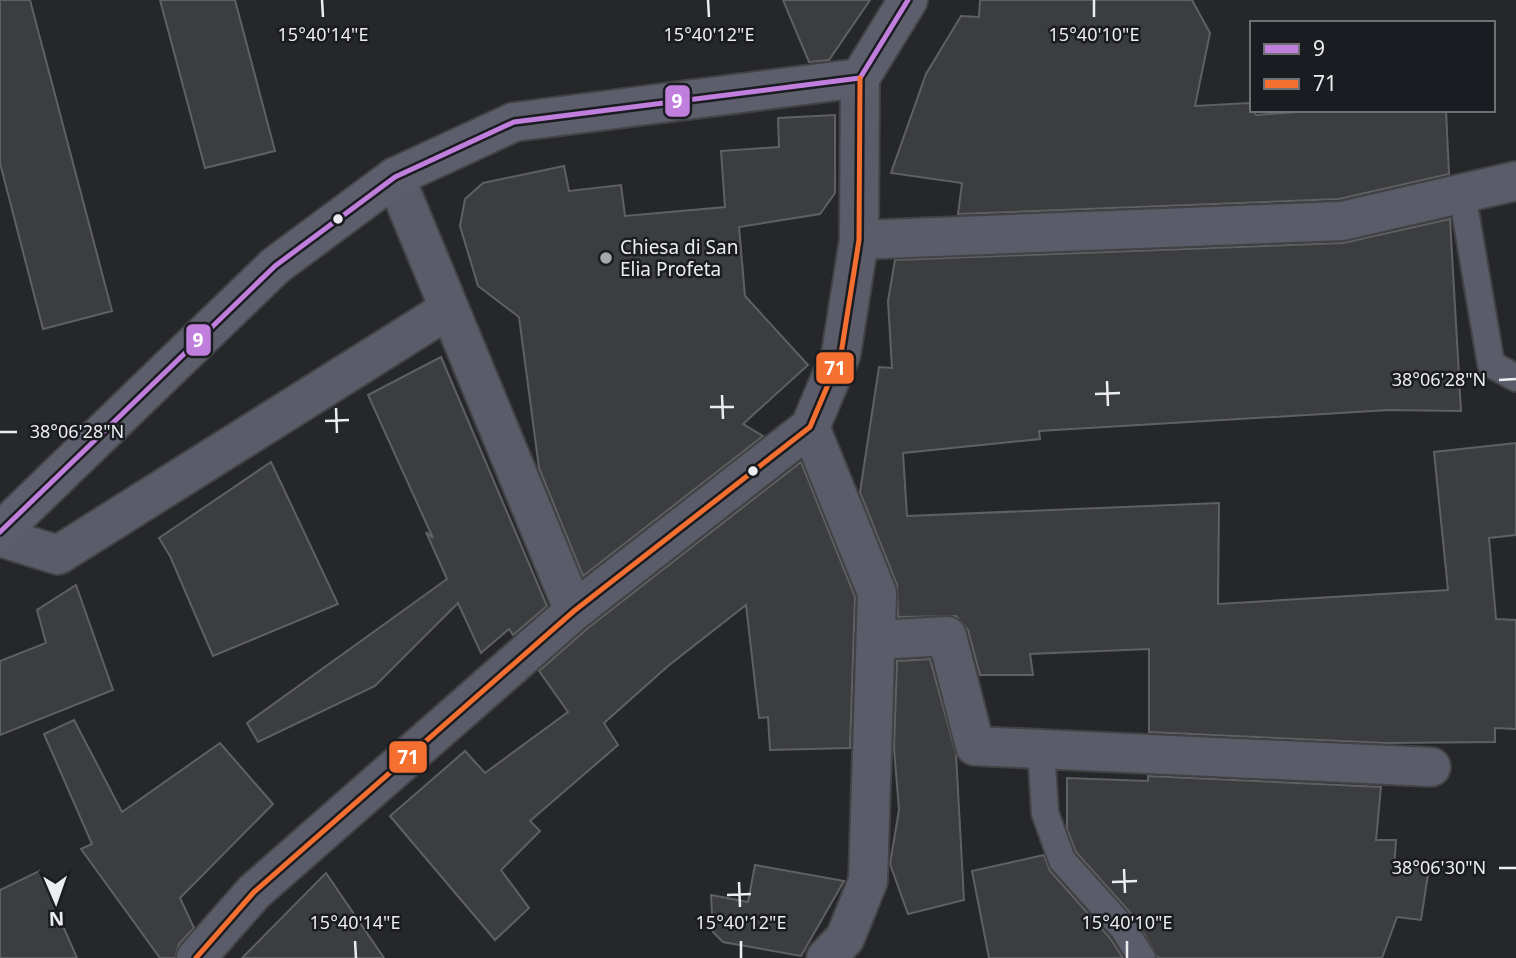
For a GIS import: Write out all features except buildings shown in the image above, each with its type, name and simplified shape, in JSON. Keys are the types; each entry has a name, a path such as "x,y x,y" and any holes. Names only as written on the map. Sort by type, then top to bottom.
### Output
{"main road":[{"path":"0,534 275,266 395,177 514,122 860,78 908,0"}],"street":[{"path":"196,958 254,892 574,611 810,427 841,354 859,240 860,78"},
{"path":"395,177 574,611"},
{"path":"859,240 1342,221 1516,181"},
{"path":"0,534 58,555 449,309"},
{"path":"810,427 877,593 868,881 845,938 826,958"},
{"path":"876,640 947,636 975,746 1431,767"}],"lane":[{"path":"1462,193 1491,365 1516,378"},
{"path":"1041,749 1045,813 1062,860 1123,928 1142,958"}],"transit line":[{"name":"9","path":"0,532 275,266 395,177 514,122 860,78 908,0"},
{"name":"71","path":"196,958 254,892 574,611 810,427 841,354 859,240 860,78"}],"place":[{"name":"Chiesa di San Elia Profeta","path":"606,258"}]}
